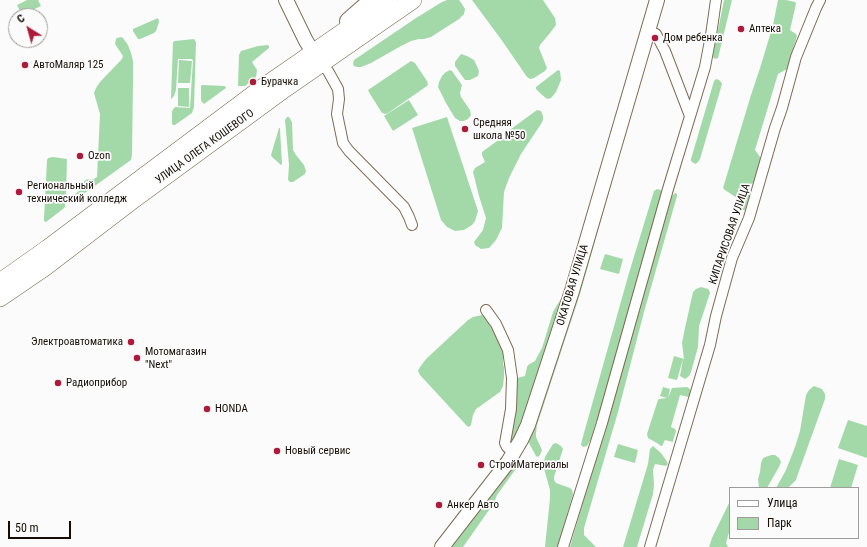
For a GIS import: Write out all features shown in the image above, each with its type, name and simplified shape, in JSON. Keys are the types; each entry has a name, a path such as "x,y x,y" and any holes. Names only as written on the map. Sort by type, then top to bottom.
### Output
{"highway":[{"name":"УЛИЦА ОЛЕГА КОШЕВОГО","path":"0,298 44,268 133,200 286,88 317,58 332,39 389,0"},
{"name":"УЛИЦА ОЛЕГА КОШЕВОГО","path":"0,282 48,248 259,90 317,58 413,0"}],"main road":[{"path":"286,0 304,37 317,58"},
{"path":"332,39 340,27 372,0"},
{"name":"ОКАТОВАЯ УЛИЦА","path":"442,547 508,462 528,425 565,313 657,0"}],"street":[{"path":"563,547 602,423 643,274 705,67 716,0"},
{"name":"КИПАРИСОВАЯ УЛИЦА","path":"650,547 710,345 716,316 732,258 749,218 796,57 820,0"},
{"path":"649,31 656,34 665,51 690,116"},
{"path":"317,58 328,71 338,89 339,99 337,114 343,143 404,208 410,217 412,225"},
{"path":"486,310 496,324 508,350 512,378 511,409 505,443 507,447 514,452"}],"green space":[{"path":"27,0 38,0 41,6 37,8 18,8 17,5"},
{"path":"447,0 459,0 462,4 465,9 464,14 459,19 431,37 411,41 361,67 354,66 354,60 416,18"},
{"path":"472,0 543,0 555,18 556,25 539,48 547,68 545,71 534,78 530,79 527,77"},
{"path":"724,0 732,0 718,58 715,59 713,55"},
{"path":"778,0 795,2 796,4 790,30 797,36 787,69 778,74 755,150 760,157 760,162 755,182 747,185 745,191 750,196 746,210 743,210 741,209 740,200 723,188 773,25"},
{"path":"158,18 159,22 156,31 138,39 133,29"},
{"path":"121,37 128,45 133,61 131,160 75,200 72,197 82,188 84,181 97,177 100,114 94,93 100,82 122,59 123,56 115,44 116,39"},
{"path":"194,39 196,42 194,107 192,113 173,125 172,111 175,107 190,108 193,60 178,59 176,90 171,99 173,42"},
{"path":"268,45 269,48 252,62 257,70 256,77 245,86 238,86 239,55 241,51"},
{"path":"461,54 474,60 479,71 478,76 470,80 465,80 455,66 455,62"},
{"path":"179,60 192,61 190,83 178,83"},
{"path":"411,61 415,63 428,85 388,113 382,113 368,90"},
{"path":"450,70 462,85 460,93 461,97 470,110 471,115 464,121 460,121 455,118 438,87 442,76"},
{"path":"558,70 560,71 561,80 556,92 551,98 547,99 536,89 536,87"},
{"path":"716,79 722,84 700,159 695,164 691,161 691,159 714,81"},
{"path":"202,85 225,86 226,88 204,104 201,100"},
{"path":"178,88 189,88 189,107 178,106"},
{"path":"409,100 418,115 393,131 384,116"},
{"path":"537,110 541,111 543,120 521,154 509,178 504,192 502,228 496,240 489,248 481,249 475,245 474,242 483,230 486,218 473,172 475,168 485,162 482,152 497,141 504,139 507,132"},
{"path":"289,117 292,122 293,150 304,165 306,171 305,174 293,182 288,180 289,165 285,120"},
{"path":"447,117 478,211 472,225 464,230 455,231 447,227 441,220 412,128"},
{"path":"279,128 282,164 281,165 271,155"},
{"path":"53,157 67,159 65,207 46,222 44,219 47,160 48,158"},
{"path":"602,162 592,212 520,431 513,442 510,440 517,378 525,376 528,365 535,361 542,348 553,312 565,293"},
{"path":"615,168 580,294 537,425 536,437 542,450 538,457 536,456 528,439"},
{"path":"657,189 661,190 662,192 613,369 591,439 587,446 583,447 581,445 582,440 629,273 654,191"},
{"path":"675,193 677,196 644,312 618,412 584,528 584,535 596,547 570,547 672,196"},
{"path":"605,254 623,259 619,274 600,269"},
{"path":"701,287 708,289 710,293 699,326 698,347 691,372 685,379 680,376 683,359 677,380 668,378 674,356 684,359 682,343 693,292"},
{"path":"482,315 490,322 503,351 503,386 500,392 476,409 469,427 420,375 418,371 426,359 468,320"},
{"path":"814,386 822,389 825,394 825,399 796,480 789,487 777,487 786,470 795,447 800,431 806,395"},
{"path":"663,387 670,389 668,398 672,388 687,387 690,389 691,395 689,397 680,395 671,427 676,431 673,442 665,440 661,446 648,438 647,434 658,400 667,398 660,396"},
{"path":"848,420 867,426 867,458 838,448"},
{"path":"556,443 563,449 554,480 556,483 570,488 573,494 558,547 545,547 550,490 543,465 545,457 553,444"},
{"path":"618,444 638,450 635,463 614,457"},
{"path":"653,446 661,453 668,464 666,466 655,464 653,470 653,494 637,547 623,547 648,464 650,449"},
{"path":"775,455 781,462 768,487 759,487 758,479 763,458"},
{"path":"839,459 858,465 851,487 830,487"},
{"path":"515,461 517,462 518,466 463,547 448,547"},
{"path":"729,503 729,532 726,543 728,547 709,547"}],"place":[{"name":"Аптека","path":"741,29"},
{"name":"Дом ребенка","path":"655,38"},
{"name":"АвтоМаляр 125","path":"25,65"},
{"name":"Бурачка","path":"253,82"},
{"name":"Средняя школа №50","path":"465,129"},
{"name":"Ozon","path":"80,156"},
{"name":"Региональный технический колледж","path":"19,192"},
{"name":"Электроавтоматика","path":"131,342"},
{"name":"Мотомагазин \"Next\"","path":"137,358"},
{"name":"Радиоприбор","path":"58,383"},
{"name":"HONDA","path":"207,409"},
{"name":"Новый сервис","path":"277,451"},
{"name":"СтройМатериалы","path":"481,465"},
{"name":"Анкер Авто","path":"439,505"}]}
